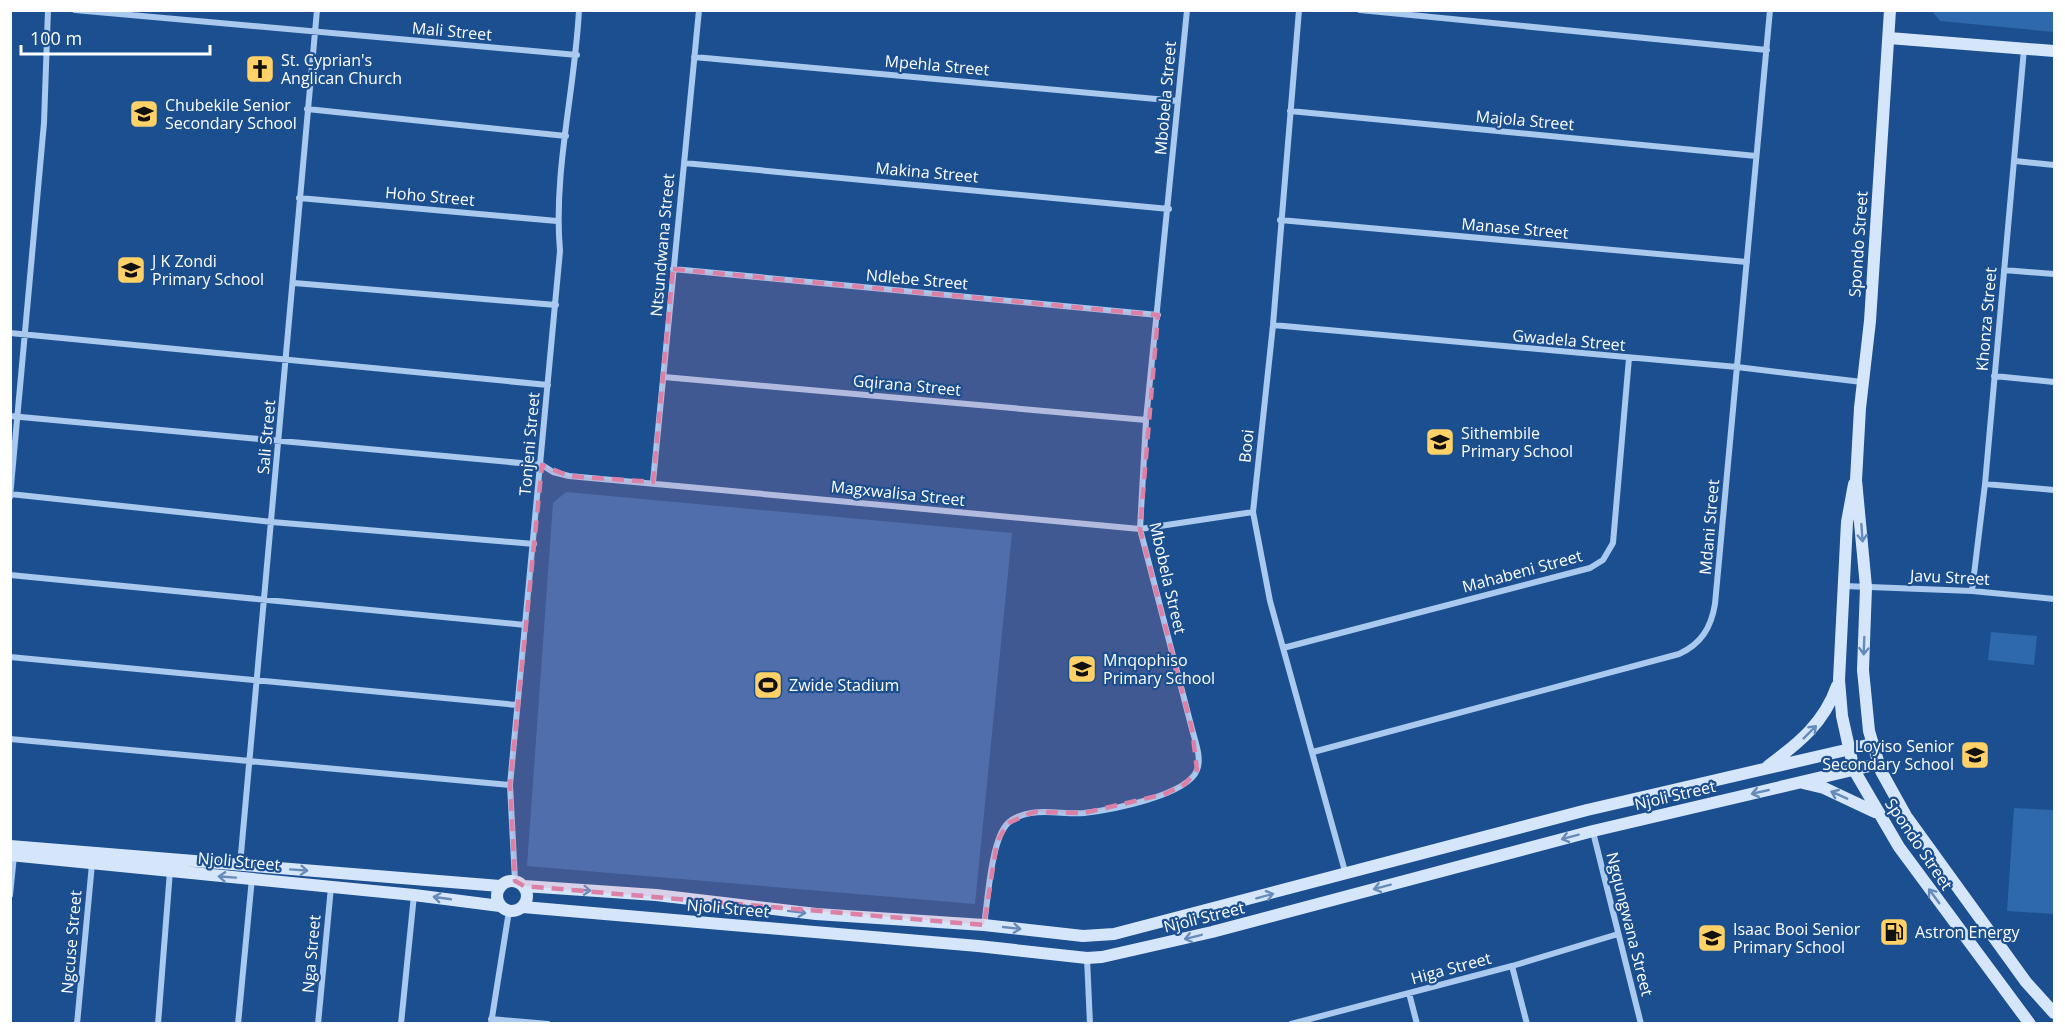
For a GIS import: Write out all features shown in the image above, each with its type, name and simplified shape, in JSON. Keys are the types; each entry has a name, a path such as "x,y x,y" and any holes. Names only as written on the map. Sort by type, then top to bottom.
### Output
{"main road":[{"name":"Spondo Street","path":"1890,10 1871,309 1856,480 1847,522 1839,680 1848,749 1854,770 1876,812 1899,847 2030,1023"},
{"path":"1888,38 2055,51"},
{"name":"Spondo Street","path":"1856,480 1866,587 1863,669 1872,744 1878,764 1906,816 2020,973 2055,1013"},
{"path":"1765,769 1817,725 1831,703 1839,680"},
{"name":"Njoli Street","path":"519,884 656,895 816,914 984,924 1083,936 1114,933 1346,875 1587,810 1872,744"},
{"name":"Njoli Street","path":"523,907 978,946 1087,958 1154,947 1593,831 1878,764"},
{"path":"1800,783 1824,788 1876,812"},
{"name":"Njoli Street","path":"12,852 240,866 500,886"},
{"name":"Njoli Street","path":"12,852 92,864 414,895 505,909"},
{"path":"519,884 527,896 523,907 505,909 496,896 500,886 519,884"}],"street":[{"path":"48,10 44,123 11,495 272,522 534,544"},
{"name":"Mali Street","path":"75,10 577,55"},
{"name":"Sali Street","path":"240,866 317,10"},
{"name":"Tonjeni Street","path":"519,884 510,785 542,465 560,251 557,221 577,55 579,10"},
{"name":"Ntsundwana Street","path":"652,482 699,10"},
{"name":"Mbobela Street","path":"984,924 997,842 1008,823 1019,816 1034,812 1084,813 1165,794 1185,784 1197,770 1197,748 1140,529 1146,420 1169,209 1187,10"},
{"name":"Booi","path":"1299,10 1273,325 1253,512 1262,567 1346,875"},
{"path":"1360,10 1767,50"},
{"name":"Mdani Street","path":"1313,752 1691,649 1700,641 1713,620 1770,10"},
{"name":"Khonza Street","path":"1972,591 1985,484 2024,49"},
{"name":"Mpehla Street","path":"694,57 1178,101"},
{"path":"307,109 566,136"},
{"name":"Majola Street","path":"1290,111 1756,156"},
{"path":"2015,161 2055,165"},
{"name":"Makina Street","path":"684,163 1169,209"},
{"name":"Hoho Street","path":"300,198 557,221"},
{"name":"Manase Street","path":"1280,220 1747,262"},
{"name":"Ndlebe Street","path":"673,269 1158,315"},
{"path":"2004,270 2055,274"},
{"path":"294,283 556,305"},
{"name":"Gwadela Street","path":"1273,325 1737,367 1863,382"},
{"path":"10,333 548,385"},
{"name":"Mahabeni Street","path":"1283,648 1590,568 1603,560 1613,543 1629,358"},
{"path":"1994,376 2055,382"},
{"name":"Gqirana Street","path":"664,377 1146,420"},
{"name":"Magxwalisa Street","path":"10,416 542,465 553,472 569,476 1140,529 1253,512"},
{"path":"1985,484 2055,490"},
{"path":"10,575 525,625"},
{"name":"Javu Street","path":"1844,586 1972,591 2055,599"},
{"path":"10,657 517,705"},
{"path":"10,739 510,785"},
{"name":"Ngqungwana Street","path":"1593,831 1641,1023"},
{"path":"10,895 12,852"},
{"name":"Ngcuse Street","path":"77,1023 92,864"},
{"path":"158,1023 170,871"},
{"path":"238,1023 252,878"},
{"name":"Nga Street","path":"318,1023 331,887"},
{"path":"401,1023 414,895"},
{"path":"505,909 491,1021 548,1023"},
{"name":"Higa Street","path":"1291,1023 1305,1022 1512,966 1618,934"},
{"path":"1087,958 1090,1023"},
{"path":"1512,966 1527,1023"},
{"path":"1408,993 1417,1023"}],"highlighted area":[{"path":"673,269 1158,315 1140,529 1192,729 1197,770 1185,784 1165,794 1084,813 1034,812 1008,823 997,842 984,925 524,886 515,881 510,785 542,465 569,476 653,482"}],"shaded area":[{"path":"1932,11 2054,11 2054,32 1940,21"},
{"name":"Zwide Stadium","path":"566,492 1012,533 975,904 527,866 553,503"},
{"path":"1991,632 2037,636 2034,665 1988,660"},
{"path":"2014,808 2054,810 2054,914 2007,911"}],"place":[{"name":"St. Cyprian's Anglican Church","path":"260,69"},
{"name":"Chubekile Senior Secondary School","path":"144,114"},
{"name":"J K Zondi Primary School","path":"131,270"},
{"name":"Sithembile Primary School","path":"1440,442"},
{"name":"Mnqophiso Primary School","path":"1082,669"},
{"name":"Zwide Stadium","path":"768,685"},
{"name":"Loyiso Senior Secondary School","path":"1975,755"},
{"name":"Astron Energy","path":"1894,932"},
{"name":"Isaac Booi Senior Primary School","path":"1712,938"}]}
